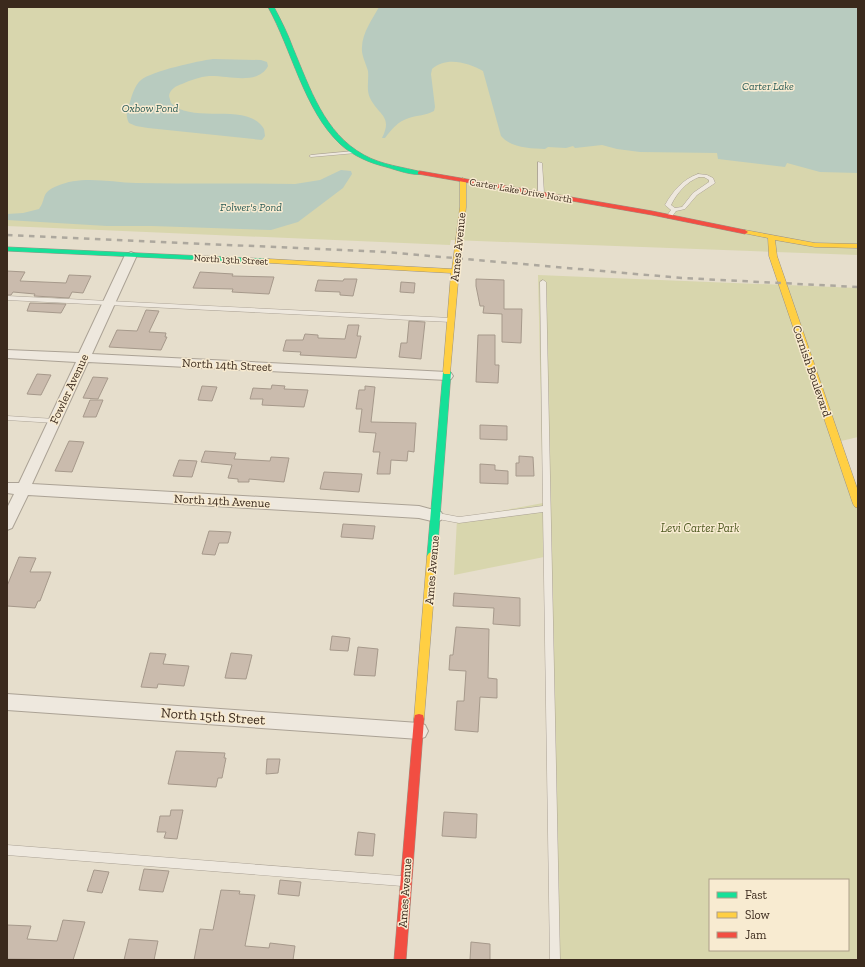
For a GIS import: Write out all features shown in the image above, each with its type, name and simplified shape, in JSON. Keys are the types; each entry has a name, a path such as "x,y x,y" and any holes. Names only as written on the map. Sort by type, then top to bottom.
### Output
{"street":[{"name":"Carter Lake Drive North","path":"271,7 285,30 321,117 330,132 354,152 377,162 398,168 463,180 671,213 817,245 858,246"},
{"name":"Ames Avenue","path":"400,960 463,180"},
{"name":"Cornish Boulevard","path":"771,236 773,256 858,504"},
{"name":"North 13th Street","path":"7,249 433,268 455,271"},
{"name":"Fowler Avenue","path":"7,524 131,255"},
{"name":"North 14th Street","path":"7,354 447,376"},
{"name":"North 14th Avenue","path":"7,488 419,512 436,516"},
{"name":"North 15th Street","path":"7,702 419,731"}],"lane":[{"path":"311,156 354,152"},
{"path":"540,163 541,193"},
{"path":"706,176 711,179 712,182 694,196 687,206 682,210 671,213 668,204 674,193 692,178 706,176"},
{"path":"543,282 555,960"},
{"path":"7,298 451,320"},
{"path":"7,418 55,421"},
{"path":"436,516 459,520 546,509"},
{"path":"7,850 406,881"}],"green space":[{"path":"7,7 698,7 858,28 858,255 451,240 450,245 7,226"},
{"name":"Levi Carter Park","path":"538,275 858,288 858,437 837,442 858,488 858,960 554,960 544,557 454,575 457,519 543,503"}],"water":[{"name":"Carter Lake","path":"379,7 858,7 858,173 820,172 787,163 785,167 718,159 717,153 640,152 617,149 602,145 575,148 573,146 566,148 548,147 545,149 527,148 515,145 505,140 501,136 483,71 471,65 458,62 444,63 432,69 431,74 435,107 434,111 401,121 385,138 382,138 386,125 385,120 384,116 369,95 368,71 362,50 364,36"},
{"name":"Oxbow Pond","path":"213,59 261,60 267,62 268,66 257,76 250,78 209,76 188,81 172,90 169,96 171,103 180,109 192,112 246,116 256,121 264,129 265,136 262,140 148,128 129,123 127,110 134,90 141,80 165,70"},
{"name":"Folwer's Pond","path":"341,170 351,171 352,174 343,188 298,222 271,230 107,226 7,220 7,214 23,213 39,209 48,191 57,186 76,181 96,180 136,183 295,184 320,180"}],"building":[{"path":"7,271 25,272 20,281 66,283 69,275 91,276 83,293 72,292 69,298 34,296 35,294 13,292 11,295 7,295"},
{"path":"200,272 233,274 232,276 274,277 269,294 232,292 233,289 193,288"},
{"path":"344,279 357,279 353,296 340,295 340,292 315,291 318,280 343,281"},
{"path":"476,279 504,280 504,309 522,309 521,343 502,342 502,314 483,313 484,306 480,306"},
{"path":"401,282 415,283 414,293 400,292"},
{"path":"30,303 66,304 61,313 27,311"},
{"path":"146,310 159,311 149,332 166,333 165,337 167,337 161,350 109,347 117,330 137,331"},
{"path":"409,321 425,322 421,359 399,357 401,343 407,343"},
{"path":"348,325 359,325 357,336 361,336 356,358 300,355 301,352 283,351 286,340 303,340 305,334 318,335 318,338 345,339"},
{"path":"478,335 495,335 495,365 499,365 498,383 476,382"},
{"path":"37,374 51,375 41,395 27,394"},
{"path":"93,377 108,378 98,399 83,398"},
{"path":"272,385 285,386 284,389 308,390 304,407 262,405 263,399 250,399 253,388 271,389"},
{"path":"202,386 217,387 212,401 198,400"},
{"path":"365,386 375,387 371,422 416,423 414,452 408,451 407,461 391,460 390,474 377,474 380,452 373,452 376,433 359,432 362,409 356,409 359,390 365,390"},
{"path":"90,400 103,400 96,417 83,417"},
{"path":"480,425 507,426 507,440 480,439"},
{"path":"69,441 84,442 72,472 55,471"},
{"path":"205,451 236,453 234,459 270,461 271,457 289,458 284,482 249,479 249,482 238,482 238,479 228,478 232,465 201,462"},
{"path":"519,456 533,457 534,476 516,476 516,463 519,463"},
{"path":"179,460 197,461 192,477 173,476"},
{"path":"480,464 495,465 495,470 508,471 508,484 480,483"},
{"path":"324,472 362,474 359,492 320,489"},
{"path":"343,524 375,526 373,539 341,537"},
{"path":"209,531 231,532 228,543 219,543 215,555 202,554"},
{"path":"19,557 36,558 30,572 51,572 40,601 38,601 35,608 7,606 7,586"},
{"path":"454,593 520,598 520,626 493,624 494,608 453,606"},
{"path":"456,627 489,629 488,678 497,679 497,698 480,697 478,732 455,730 457,701 464,701 466,671 449,670 450,655 453,655"},
{"path":"332,636 350,638 348,651 330,650"},
{"path":"358,647 378,649 375,676 354,675"},
{"path":"150,653 166,654 163,664 189,666 184,686 158,684 157,688 141,687"},
{"path":"231,653 252,655 246,679 225,678"},
{"path":"176,751 225,753 224,758 226,758 222,778 218,778 216,787 168,784"},
{"path":"267,759 280,759 278,773 266,774"},
{"path":"171,810 183,810 177,839 164,838 166,832 157,832 160,816 170,816"},
{"path":"444,812 477,814 476,838 442,836"},
{"path":"358,832 375,834 373,856 355,855"},
{"path":"144,869 169,871 163,892 139,890"},
{"path":"94,870 109,872 102,893 87,891"},
{"path":"280,880 301,882 299,896 278,894"},
{"path":"221,890 240,891 239,894 255,895 245,946 269,948 270,943 295,946 293,960 194,960 200,929 213,930"},
{"path":"63,920 85,922 73,960 7,959 7,925 31,926 27,939 57,941"},
{"path":"129,939 158,941 154,960 124,960"},
{"path":"471,942 490,944 490,960 470,960"}],"railway":[{"path":"7,235 385,252 682,278 858,287"}],"traffic: fast":[{"path":"271,7 281,26 317,110 329,128 343,144 368,159 420,173"},
{"path":"7,249 269,261"},
{"path":"432,556 447,372"}],"traffic: slow":[{"path":"447,372 455,271 463,207 463,180"},
{"path":"745,232 815,245 858,246"},
{"path":"771,236 773,256 858,504"},
{"path":"269,261 455,271"},
{"path":"419,719 432,556"}],"traffic: jam":[{"path":"420,173 652,213 745,232"},
{"path":"400,960 419,719"}]}
